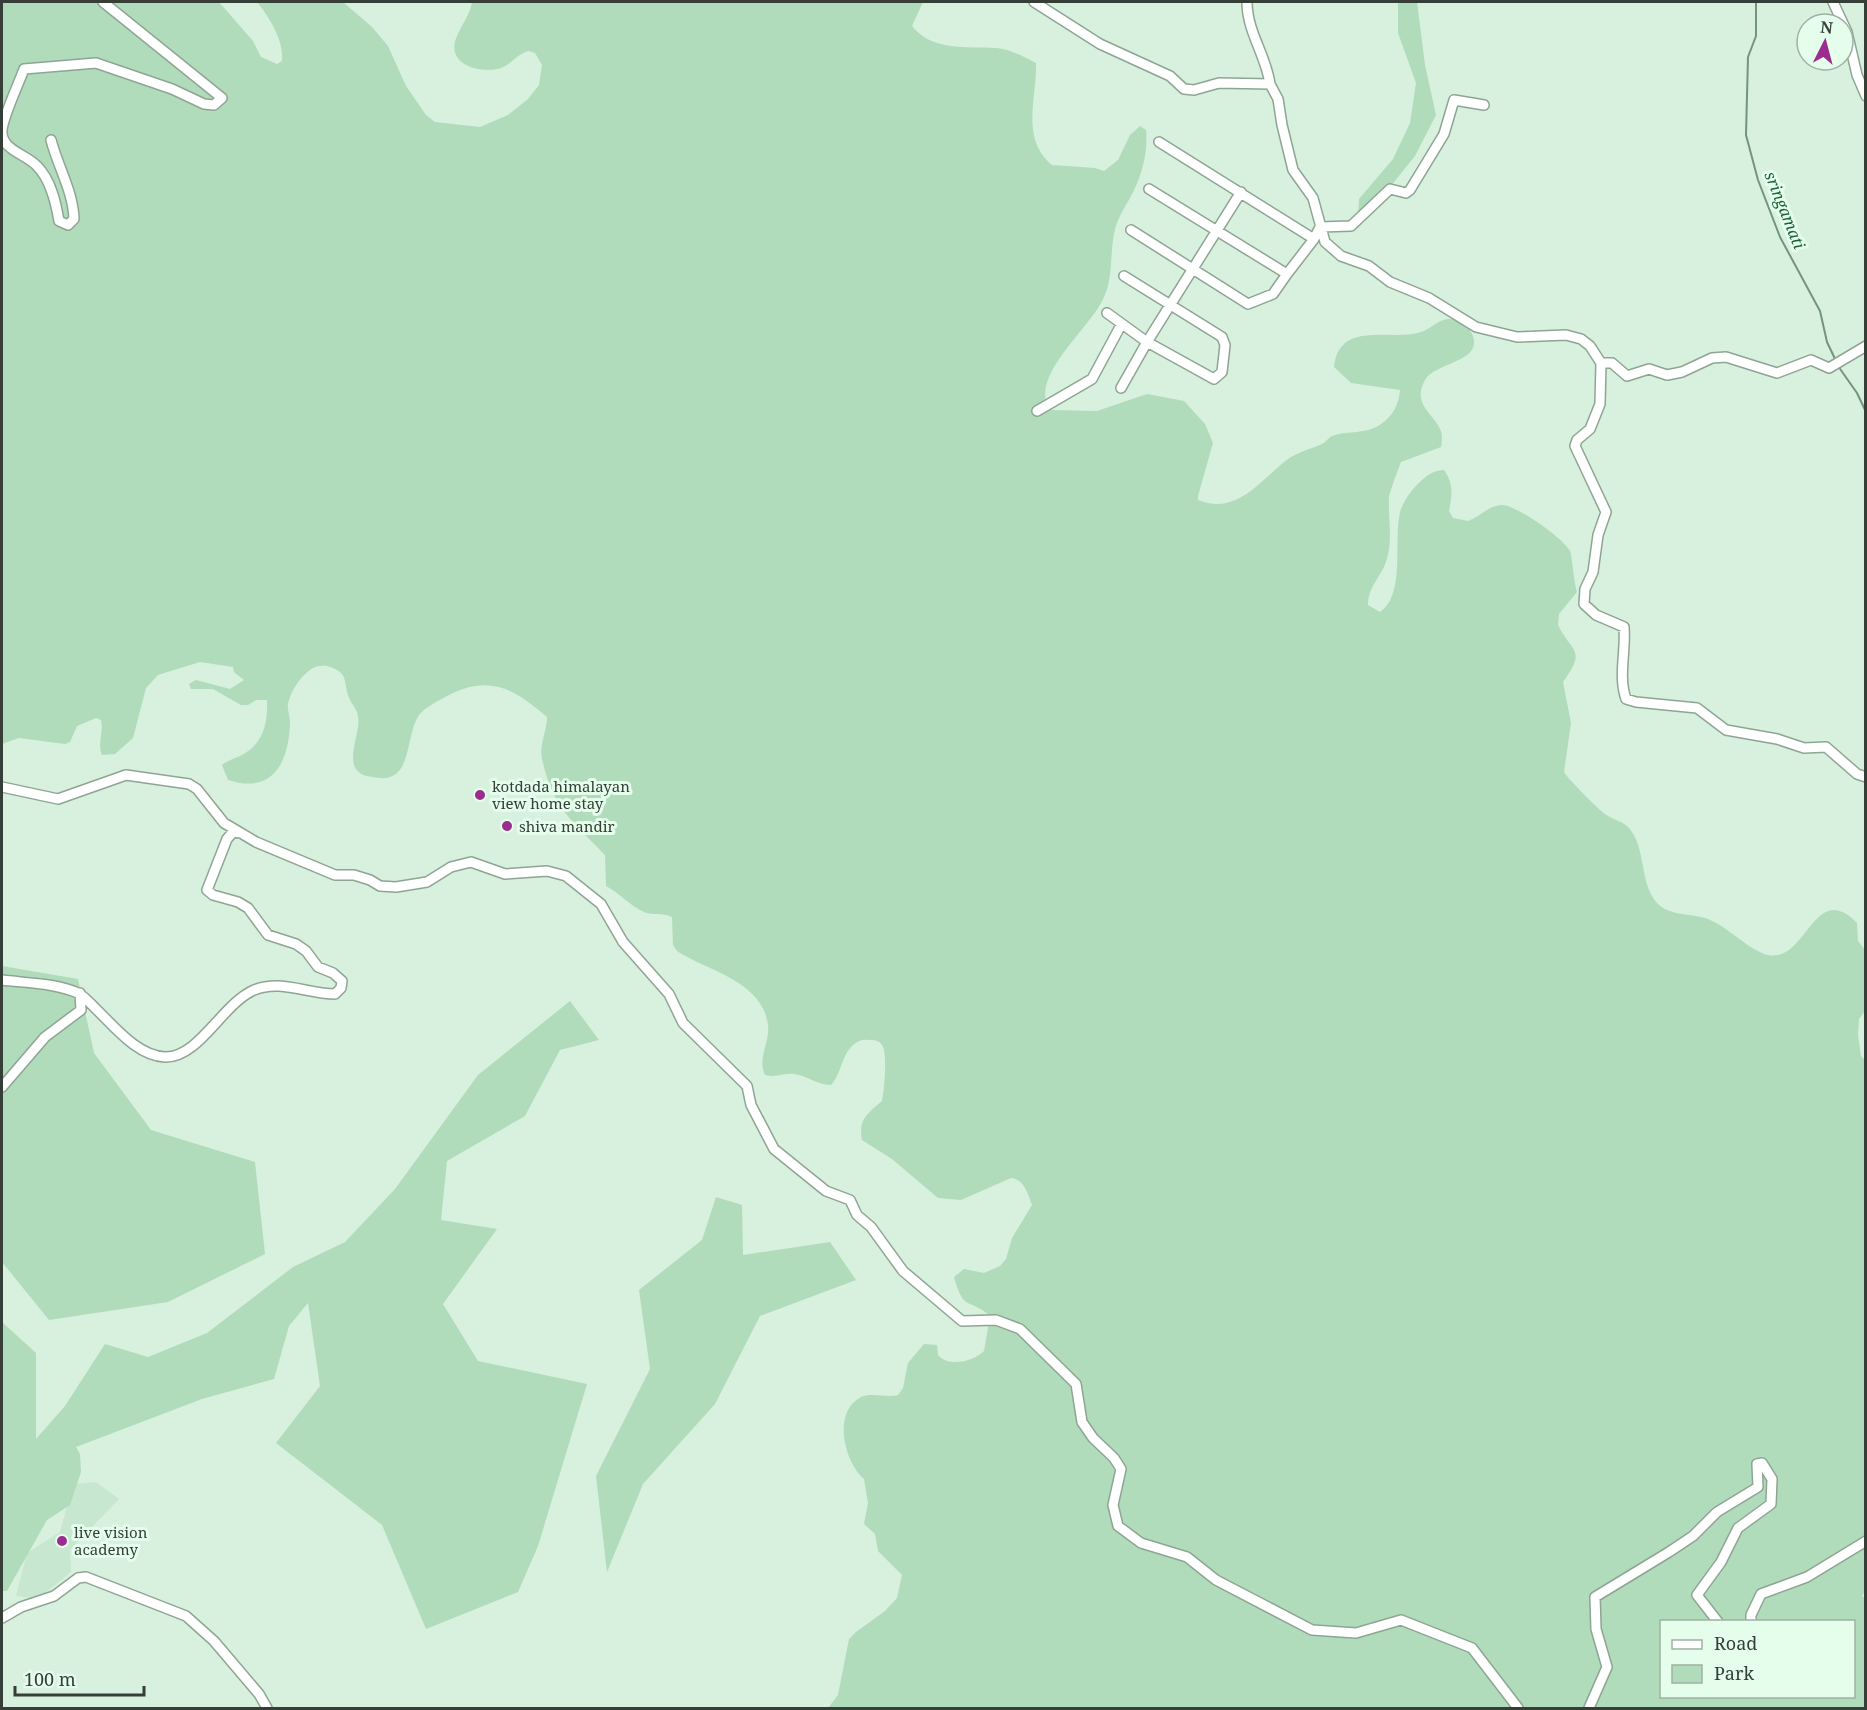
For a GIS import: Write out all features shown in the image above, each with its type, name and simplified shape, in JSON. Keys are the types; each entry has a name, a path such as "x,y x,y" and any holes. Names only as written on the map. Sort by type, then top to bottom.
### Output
{"street":[{"path":"51,140 56,160 72,196 74,219 68,225 59,221 59,213 49,185 39,167 24,154 10,148 3,139 2,128 24,69 96,63 172,89 204,104 214,105 222,98 103,2"},
{"path":"1034,2 1100,44 1170,76 1184,89 1194,90 1220,83 1270,84"},
{"path":"1246,2 1247,17 1268,66 1270,84 1278,99 1290,162 1313,198 1325,242 1341,256 1369,266 1390,282 1429,298 1476,327 1508,336 1552,334 1581,339 1601,363 1600,404 1590,429 1577,440 1575,446 1606,512 1598,535 1593,572 1585,589 1584,604 1596,615 1624,627 1625,655 1620,682 1626,699 1697,708 1726,730 1777,739 1804,748 1827,747 1857,774 1866,777"},
{"path":"1833,2 1847,32 1857,75 1866,96"},
{"path":"1320,227 1351,226 1390,189 1406,193 1444,134 1454,100 1484,105"},
{"path":"1159,142 1314,239"},
{"path":"1149,189 1218,229 1287,274"},
{"path":"1121,388 1147,342 1241,192"},
{"path":"1131,231 1248,304 1273,294 1314,239 1320,227"},
{"path":"1107,314 1147,342 1214,379 1222,372 1225,345 1222,337 1124,276"},
{"path":"1037,411 1092,379 1121,325"},
{"path":"1601,363 1612,363 1627,376 1649,369 1667,375 1682,372 1702,361 1726,357 1777,373 1811,360 1829,368 1842,363 1859,348 1866,346"},
{"path":"2,788 57,799 126,775 189,784 197,789 224,823 256,842 335,875 354,875 380,886 396,887 427,882 451,867 471,862 505,874 546,871 566,876 601,904 623,942 669,994 683,1023 747,1086 751,1106 774,1149 826,1191 850,1200 857,1215 871,1227 903,1271 962,1321 996,1320 1020,1329 1076,1384 1082,1422 1121,1469 1113,1504 1118,1526 1141,1543 1187,1557 1216,1580 1312,1630 1356,1633 1401,1620 1472,1648 1518,1708"},
{"path":"2,980 49,985 80,993 149,1055 166,1057 182,1054 238,999 255,990 280,985 319,994 335,994 341,988 342,981 333,973 318,967 306,951 296,944 268,935 248,908 238,902 213,895 207,890 227,839 233,831 243,834"},
{"path":"2,1087 45,1037 81,1010 80,993"},
{"path":"1589,1708 1606,1667 1596,1629 1595,1597 1693,1536 1717,1512 1758,1487 1757,1464 1762,1462 1772,1479 1771,1504 1738,1528 1720,1562 1697,1594 1716,1620"},
{"path":"1751,1620 1761,1594 1807,1577 1866,1541"},
{"path":"2,1618 21,1607 54,1596 78,1578 86,1577 186,1616 214,1641 259,1694 267,1708"}],"shaded area":[{"name":"live vision academy","path":"96,1482 119,1499 70,1550 71,1572 38,1599 16,1596 27,1553 60,1532 73,1484"}],"green space":[{"path":"2,2 219,2 253,41 261,57 277,64 282,61 281,45 271,22 257,2 343,2 372,27 388,46 406,86 426,115 435,122 480,127 508,115 528,99 539,85 542,65 535,53 529,51 502,68 489,70 472,67 459,59 454,45 472,2 923,2 912,26 930,40 951,46 1001,49 1036,63 1033,130 1036,143 1052,165 1095,168 1104,171 1118,160 1130,135 1140,126 1146,130 1146,152 1140,174 1115,228 1107,290 1097,309 1054,368 1047,383 1045,397 1050,410 1097,411 1147,394 1184,401 1205,424 1213,443 1198,500 1212,504 1225,503 1237,500 1248,493 1278,467 1300,452 1322,444 1332,436 1375,427 1392,413 1397,405 1400,390 1351,383 1334,367 1338,352 1346,343 1356,337 1368,335 1421,332 1446,319 1457,320 1472,334 1474,343 1472,350 1457,361 1430,374 1425,380 1421,395 1422,402 1441,431 1441,447 1401,462 1389,497 1390,542 1387,559 1371,590 1368,605 1380,612 1388,604 1396,579 1401,509 1414,488 1431,473 1444,470 1447,475 1451,490 1449,511 1453,518 1468,521 1493,507 1502,505 1518,510 1539,523 1570,551 1577,592 1559,614 1558,625 1576,657 1563,682 1571,723 1564,772 1602,811 1624,824 1634,835 1648,888 1657,903 1670,911 1708,919 1755,950 1777,955 1789,950 1819,917 1829,911 1842,912 1857,923 1858,941 1866,951 1865,1011 1859,1019 1858,1035 1861,1056 1866,1061 1866,1590 1862,1596 1866,1598 1865,1708 828,1708 838,1695 849,1639 885,1611 897,1598 902,1575 878,1551 875,1534 864,1524 868,1503 864,1479 851,1461 847,1450 844,1437 846,1414 852,1404 861,1397 898,1395 903,1388 908,1363 924,1344 937,1345 938,1355 955,1362 974,1358 984,1351 990,1316 964,1300 954,1277 964,1269 984,1273 1000,1266 1006,1259 1012,1238 1032,1205 1022,1184 1011,1178 961,1200 938,1198 892,1159 862,1140 863,1122 882,1101 883,1096 885,1056 882,1045 877,1041 863,1040 853,1045 831,1085 821,1084 794,1074 765,1075 762,1063 768,1025 764,1010 744,987 677,951 673,945 672,917 644,912 606,886 605,855 565,813 547,776 541,754 547,717 511,691 487,685 474,686 460,690 428,707 415,722 402,767 397,773 386,778 362,774 356,768 353,752 358,724 356,709 350,700 343,675 325,666 312,669 293,690 288,704 289,736 282,761 268,779 257,783 228,780 222,765 248,751 259,740 265,725 267,700 256,700 248,705 241,705 213,689 191,689 189,684 196,680 230,689 244,680 234,672 233,667 200,662 158,675 146,688 133,738 115,754 102,755 101,720 96,718 77,726 70,742 65,744 19,738 2,744"},
{"path":"1398,2 1417,2 1425,65 1436,115 1415,156 1382,197 1358,216 1359,199 1393,159 1410,123 1416,83 1398,33"},
{"path":"2,966 78,979 94,1053 151,1130 255,1162 265,1254 168,1302 49,1320 2,1262"},
{"path":"570,1001 599,1040 560,1050 525,1116 447,1161 441,1220 497,1229 443,1304 478,1361 587,1384 538,1546 518,1592 426,1629 382,1525 276,1443 320,1386 308,1303 289,1326 274,1379 202,1399 76,1447 80,1454 81,1472 70,1505 47,1520 7,1591 2,1591 2,1322 36,1353 36,1439 65,1406 105,1344 148,1357 207,1333 293,1267 345,1242 395,1189 478,1075"},
{"path":"716,1197 742,1205 743,1255 830,1242 856,1280 760,1316 715,1404 643,1484 607,1572 596,1476 650,1369 639,1290 702,1240"}],"waterway":[{"name":"sringamati","path":"1756,2 1756,36 1748,57 1746,135 1758,180 1780,237 1820,311 1827,342 1836,361"},
{"name":"sringamati","path":"1838,366 1857,393 1866,412"}],"place":[{"name":"kotdada himalayan view home stay","path":"480,795"},
{"name":"shiva mandir","path":"507,826"},
{"name":"live vision academy","path":"62,1541"}]}
